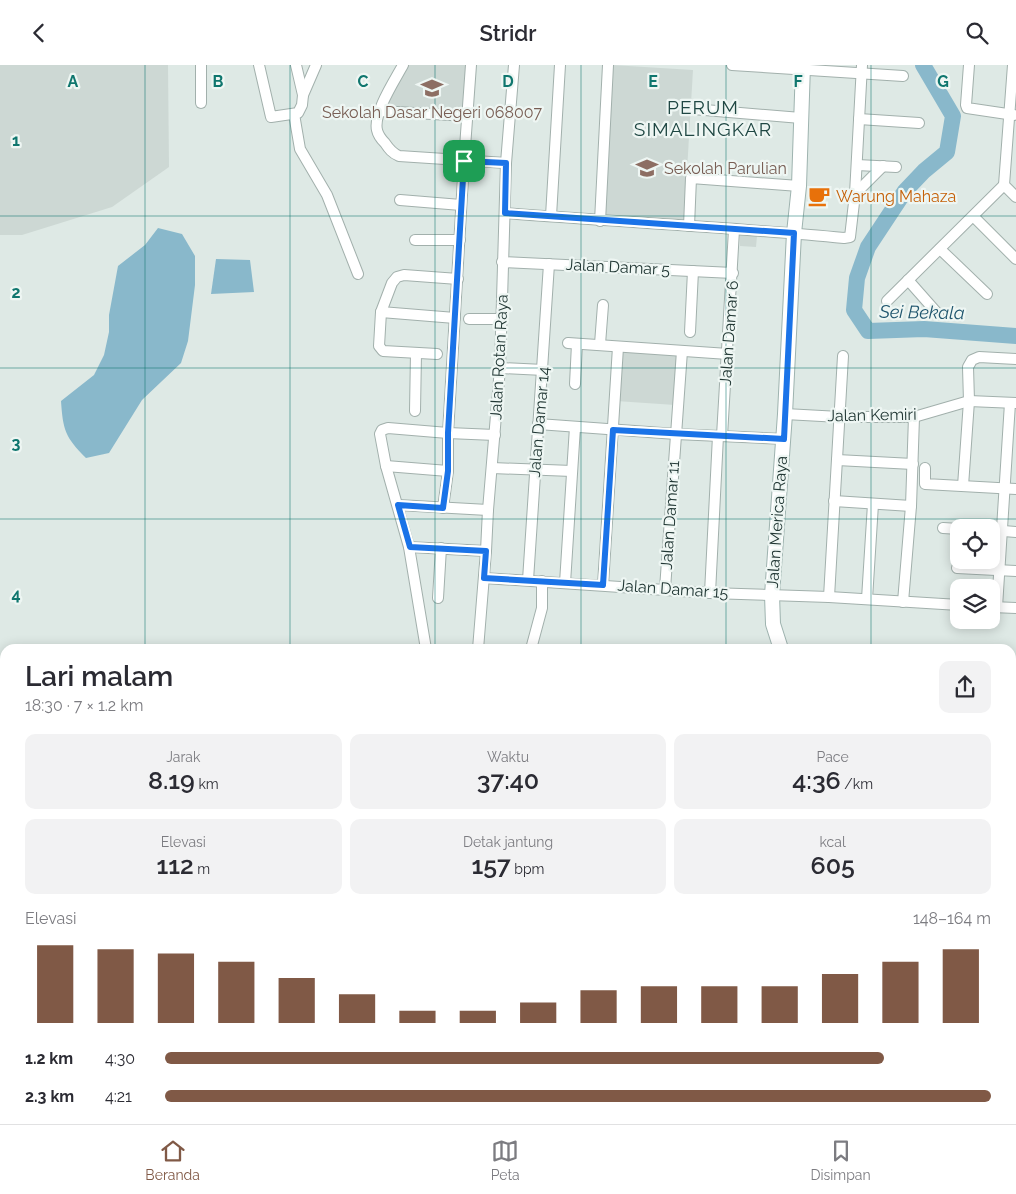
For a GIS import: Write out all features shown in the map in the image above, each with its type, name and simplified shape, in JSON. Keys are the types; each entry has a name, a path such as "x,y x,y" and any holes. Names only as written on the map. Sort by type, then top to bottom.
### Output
{"street":[{"path":"201,103 202,65"},
{"path":"259,65 271,117 298,113 301,109 303,95 316,65"},
{"path":"296,65 303,95"},
{"path":"403,65 379,111 376,129 392,152 399,156 506,163"},
{"path":"443,508 448,471 448,433 471,65"},
{"name":"Jalan Rotan Raya","path":"478,644 500,368 506,163 514,65"},
{"path":"550,216 560,65"},
{"path":"600,221 608,65"},
{"path":"732,65 862,69 903,76"},
{"path":"969,65 967,108 1013,115"},
{"path":"887,301 974,217 1004,185 1013,115 1013,65"},
{"name":"Jalan Merica Raya","path":"779,644 773,624 772,595 784,439 794,233 799,186 802,68"},
{"path":"505,213 850,237 855,194 862,69"},
{"path":"693,109 801,118"},
{"path":"379,111 468,116"},
{"path":"294,114 300,149 327,195 358,274"},
{"path":"859,119 919,123"},
{"path":"856,165 896,167"},
{"path":"855,194 883,167"},
{"path":"689,226 691,178 799,186"},
{"path":"1004,185 1016,197"},
{"path":"400,200 461,205"},
{"path":"974,217 1016,259"},
{"name":"Jalan Damar 6","path":"710,593 720,436 728,354 734,230"},
{"path":"415,240 460,240"},
{"path":"940,249 987,294"},
{"name":"Jalan Damar 5","path":"502,262 733,273"},
{"name":"Jalan Damar 14","path":"528,580 550,264"},
{"path":"690,332 693,271"},
{"path":"437,354 383,351 379,346 381,312 392,283 397,277 404,275 458,279"},
{"path":"908,280 938,314"},
{"path":"600,344 603,305"},
{"path":"381,312 456,318"},
{"path":"469,319 502,319"},
{"path":"575,384 573,343 728,354"},
{"path":"603,585 618,347"},
{"name":"Jalan Damar 11","path":"665,589 682,351"},
{"path":"414,411 416,353"},
{"path":"829,597 843,356"},
{"path":"962,487 968,401 968,367 972,360 979,357 1016,359"},
{"path":"500,368 544,370"},
{"name":"Jalan Kemiri","path":"785,414 840,417 914,417 968,401 1013,403"},
{"path":"1000,550 1011,489 1013,403"},
{"path":"903,602 911,507 914,417"},
{"path":"538,424 676,435 784,439"},
{"path":"565,583 575,427"},
{"path":"425,644 410,547 386,466 380,434 382,430 388,428 494,435"},
{"path":"837,460 912,464"},
{"path":"386,466 448,471"},
{"path":"492,468 572,471"},
{"path":"925,468 925,484 1011,489"},
{"path":"834,501 911,507"},
{"path":"867,599 873,504"},
{"path":"398,505 488,510"},
{"path":"943,528 950,528"},
{"path":"1002,531 1016,532"},
{"path":"410,547 486,551"},
{"path":"438,598 441,548"},
{"path":"997,579 998,569 1016,571"},
{"name":"Jalan Damar 15","path":"484,578 710,593 829,597 950,605"},
{"path":"532,644 542,608 542,581"},
{"path":"1000,607 1016,608"}],"shaded area":[{"path":"0,65 168,65 169,167 112,207 22,235 0,235"},
{"name":"Sekolah Dasar Negeri 068007","path":"406,65 469,65 467,114 384,110"},
{"name":"Sekolah Parulian","path":"612,65 693,70 684,221 603,216"},
{"path":"740,235 757,236 756,247 740,246"},
{"path":"619,350 678,354 675,405 616,401"}],"water":[{"path":"158,228 182,234 195,256 195,285 188,341 181,363 142,400 109,453 86,458 66,433 61,401 94,375 104,355 118,266 145,245"},
{"path":"216,259 250,260 254,292 211,294"}],"waterway":[{"name":"Sei Bekala","path":"923,65 953,116 947,152 924,171 905,191 868,247 857,278 854,310 868,331 924,329 1016,336"}],"place":[{"name":"Sekolah Dasar Negeri 068007","path":"432,88"},
{"name":"Sekolah Parulian","path":"647,168"},
{"name":"Warung Mahaza","path":"819,196"}],"district":[{"name":"PERUM SIMALINGKAR","path":"703,118"}],"route":[{"path":"464,161 506,163 505,213 794,233 784,439 676,435 613,430 603,585 484,578 486,551 410,547 398,505 443,508 448,471 448,433 464,161"}]}
